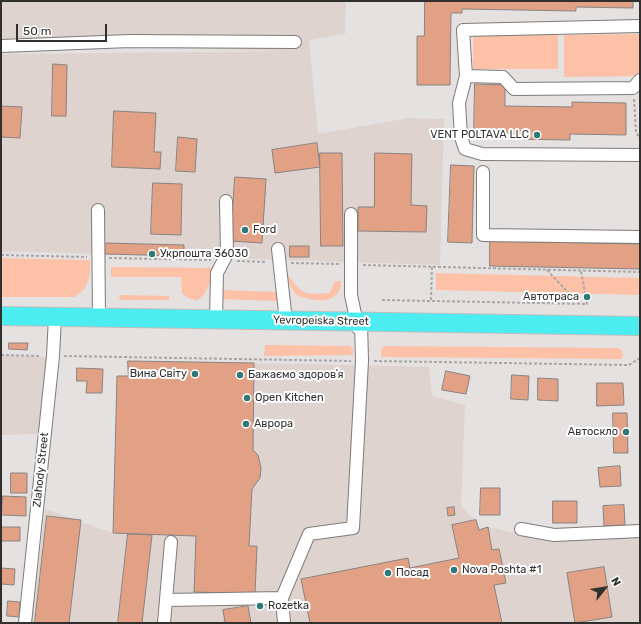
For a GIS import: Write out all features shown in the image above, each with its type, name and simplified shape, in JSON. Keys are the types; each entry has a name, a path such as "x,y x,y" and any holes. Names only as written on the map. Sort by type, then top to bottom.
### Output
{"highway":[{"name":"Yevropeiska Street","path":"1,316 640,326"}],"street":[{"path":"640,26 464,30 466,76 459,103 460,137 465,150 482,154 640,155"},
{"path":"1,46 130,41 295,42"},
{"path":"466,76 503,77 514,89 636,84"},
{"path":"483,172 483,235 640,237"},
{"path":"216,320 217,273 227,254 226,201"},
{"path":"98,210 99,318"},
{"path":"284,623 282,598 309,534 353,528 360,393 360,361 359,322 351,295 352,214"},
{"path":"278,249 286,321"},
{"name":"Zlahody Street","path":"25,623 53,356 55,317"},
{"path":"521,529 554,535 640,531"},
{"path":"164,623 171,542"},
{"path":"166,600 282,598"}],"path":[{"path":"636,84 636,132 640,139"},
{"path":"1,255 640,272"},
{"path":"431,300 432,266"},
{"path":"547,270 579,304"},
{"path":"382,300 587,304 581,270"},
{"path":"1,355 629,365 640,358"}],"shaded area":[{"path":"1,1 346,1 345,34 309,40 318,134 409,118 444,119 440,265 1,251 1,54 291,51 1,45"},
{"path":"473,33 558,33 558,69 473,69"},
{"path":"639,34 640,76 564,77 564,35"},
{"path":"1,258 90,260 88,281 83,290 74,297 1,297"},
{"path":"111,267 217,268 205,293 198,300 193,300 182,293 181,277 111,277"},
{"path":"287,273 296,286 304,292 314,294 330,293 335,281 341,281 340,288 338,293 330,299 312,300 300,297 295,293 283,274"},
{"path":"436,273 640,278 640,295 436,290"},
{"path":"221,290 278,292 278,301 220,299"},
{"path":"120,295 169,296 169,300 119,300"},
{"path":"265,345 350,346 353,349 353,355 264,356"},
{"path":"385,346 618,348 621,349 623,355 622,359 381,357 381,349"},
{"path":"1,355 47,357 39,434 1,435"},
{"path":"128,361 429,367 432,396 465,405 461,505 468,514 476,520 479,529 488,527 550,540 639,534 640,623 32,623 45,509 113,533 117,376 128,376"}],"building":[{"path":"425,1 633,1 633,8 576,7 576,11 462,9 462,13 451,13 450,85 417,85 417,36 424,36"},
{"path":"53,64 67,65 66,116 52,116"},
{"path":"475,84 505,85 505,106 572,107 572,102 626,103 626,135 570,134 570,140 513,139 513,133 474,132"},
{"path":"1,106 22,107 20,138 1,137"},
{"path":"114,111 156,113 154,152 161,152 160,169 112,167"},
{"path":"178,137 197,139 195,172 176,171"},
{"path":"317,143 320,167 275,173 272,150"},
{"path":"320,153 342,153 343,246 321,246"},
{"path":"375,153 412,154 411,205 427,206 426,232 358,231 358,207 374,207"},
{"path":"451,165 474,166 472,243 448,242"},
{"path":"235,177 266,179 262,243 231,241"},
{"path":"153,183 182,184 181,235 151,234"},
{"path":"490,241 640,244 640,269 490,266"},
{"path":"105,243 184,245 184,256 105,254"},
{"path":"290,246 309,246 309,257 290,257"},
{"path":"9,343 28,343 27,350 9,349"},
{"path":"128,361 254,363 253,450 258,455 261,468 260,478 252,489 249,546 257,546 255,594 194,592 196,536 113,533 117,376 128,376"},
{"path":"77,368 103,369 102,393 86,393 87,381 77,381"},
{"path":"446,371 470,376 466,394 442,390"},
{"path":"512,375 529,376 528,400 511,399"},
{"path":"538,378 558,379 558,401 538,400"},
{"path":"597,383 623,383 624,405 597,406"},
{"path":"613,413 627,413 628,453 614,453"},
{"path":"620,466 621,486 600,487 598,468"},
{"path":"11,473 27,473 27,493 11,493"},
{"path":"481,488 500,488 500,515 480,515"},
{"path":"3,496 26,497 26,516 2,515"},
{"path":"553,501 577,501 577,523 553,523"},
{"path":"624,505 625,525 604,526 603,506"},
{"path":"454,507 455,515 448,516 447,508"},
{"path":"47,516 81,520 69,623 35,623"},
{"path":"476,520 479,530 488,527 492,550 499,549 506,583 494,585 502,623 310,623 301,579 408,558 410,568 459,558 452,525"},
{"path":"1,527 20,527 20,541 1,541"},
{"path":"128,534 152,535 142,623 118,623"},
{"path":"604,567 612,617 575,623 567,573"},
{"path":"1,568 15,569 14,585 1,584"},
{"path":"8,601 20,602 19,617 7,616"},
{"path":"248,606 251,623 217,623 225,622 223,610"}],"place":[{"name":"VENT POLTAVA LLC","path":"537,135"},
{"name":"Ford","path":"245,230"},
{"name":"Укрпошта 36030","path":"152,254"},
{"name":"Автотраса","path":"587,297"},
{"name":"Вина Світу","path":"195,374"},
{"name":"Бажаємо здоровʼя","path":"240,375"},
{"name":"Open Kitchen","path":"247,398"},
{"name":"Аврора","path":"246,424"},
{"name":"Автоскло","path":"626,432"},
{"name":"Nova Poshta #1","path":"454,570"},
{"name":"Посад","path":"388,573"},
{"name":"Rozetka","path":"260,606"}]}
